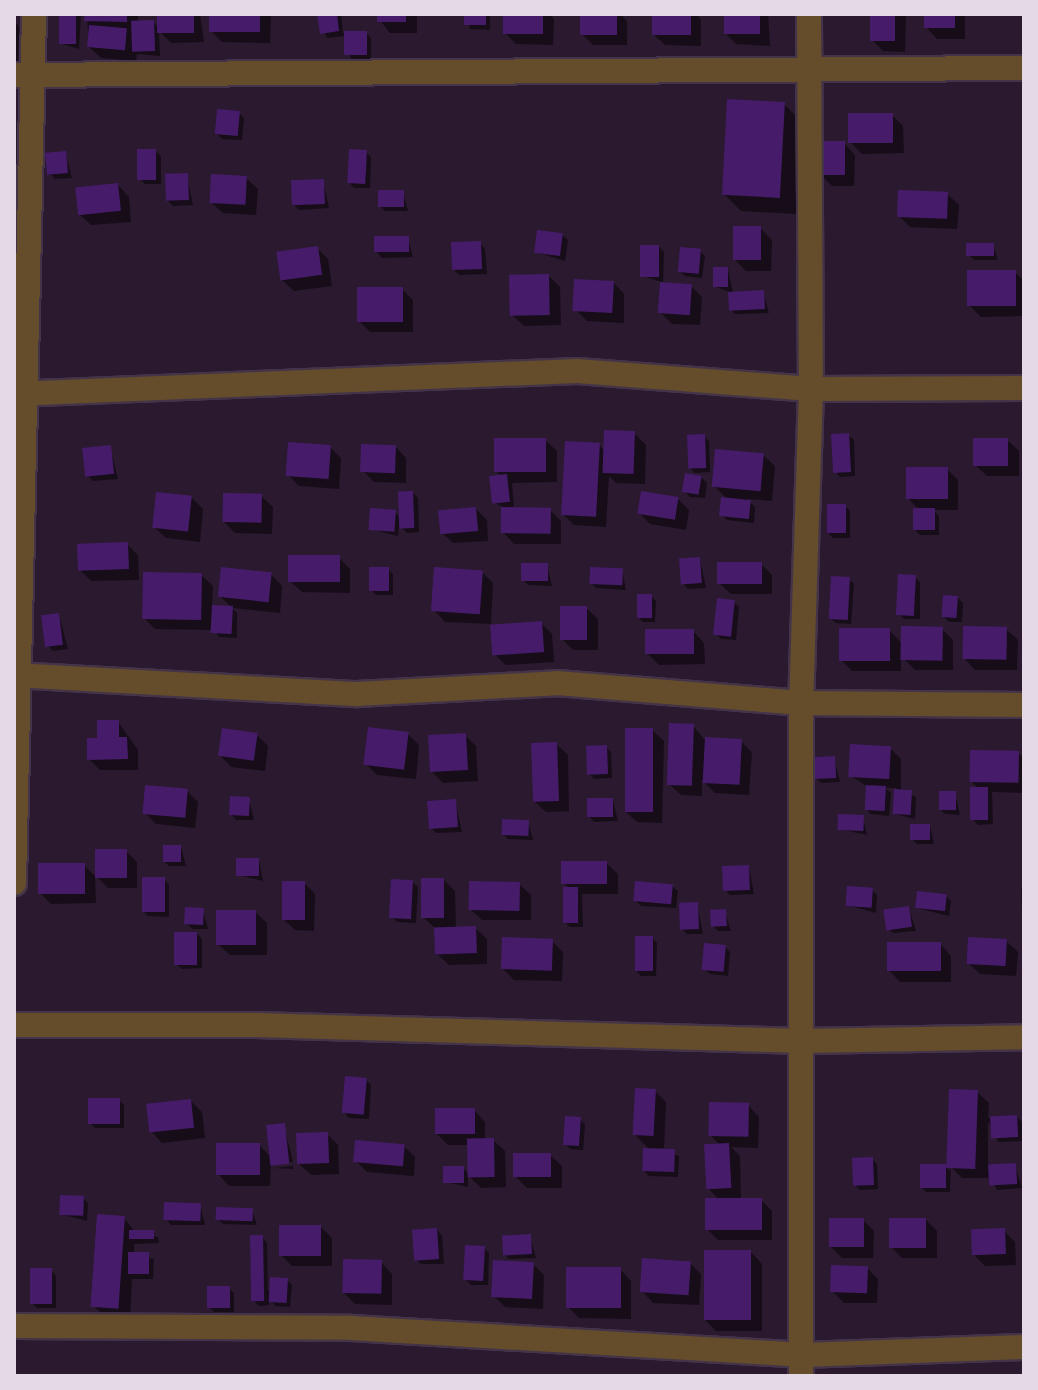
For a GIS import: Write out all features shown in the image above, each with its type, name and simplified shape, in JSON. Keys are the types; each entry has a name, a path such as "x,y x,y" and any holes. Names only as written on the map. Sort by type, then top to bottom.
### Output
{"street":[{"path":"14,883 22,74 34,14"},
{"path":"801,1366 801,703 811,389 809,14"},
{"path":"22,74 807,66 1024,68"},
{"path":"21,394 577,371 811,389 1024,388"},
{"path":"15,675 357,694 557,683 801,703 1024,705"},
{"path":"14,1025 256,1025 803,1041 1024,1037"},
{"path":"14,1326 351,1328 801,1366 1024,1347"}],"building":[{"path":"59,14 76,14 76,44 59,44"},
{"path":"85,14 127,14 127,22 84,21"},
{"path":"157,14 194,14 194,33 157,33"},
{"path":"209,14 260,14 260,32 209,32"},
{"path":"317,14 337,14 339,31 320,34"},
{"path":"377,14 406,14 406,22 377,22"},
{"path":"464,14 486,14 486,25 464,25"},
{"path":"503,14 543,14 543,34 503,34"},
{"path":"580,14 617,14 617,35 580,35"},
{"path":"652,14 691,14 691,35 652,35"},
{"path":"724,14 760,14 760,34 724,34"},
{"path":"870,14 895,14 895,41 870,41"},
{"path":"924,14 955,14 955,28 924,28"},
{"path":"154,20 155,51 132,52 131,21"},
{"path":"89,25 127,28 125,50 87,47"},
{"path":"344,31 367,31 367,55 344,55"},
{"path":"727,99 785,102 780,198 722,195"},
{"path":"217,109 240,111 238,136 215,134"},
{"path":"848,113 893,113 893,143 848,143"},
{"path":"819,141 845,141 845,175 819,175"},
{"path":"137,149 156,149 156,180 137,180"},
{"path":"349,149 367,150 365,184 347,183"},
{"path":"66,151 68,173 47,175 45,153"},
{"path":"188,173 189,200 166,201 165,174"},
{"path":"211,174 247,176 245,205 209,203"},
{"path":"324,179 325,204 292,205 291,180"},
{"path":"118,183 121,211 78,215 75,187"},
{"path":"378,190 404,190 404,207 378,207"},
{"path":"898,190 948,192 947,219 897,217"},
{"path":"733,226 761,226 761,260 733,260"},
{"path":"537,230 563,233 560,256 534,253"},
{"path":"374,236 409,236 409,252 374,252"},
{"path":"481,241 482,269 452,270 451,242"},
{"path":"966,243 994,243 994,256 966,256"},
{"path":"640,245 659,245 659,277 640,277"},
{"path":"318,246 322,275 280,281 276,252"},
{"path":"680,247 701,249 699,274 678,272"},
{"path":"713,267 728,267 728,287 713,287"},
{"path":"967,270 1016,270 1016,306 967,306"},
{"path":"549,274 550,315 510,316 509,275"},
{"path":"574,279 614,281 612,313 572,311"},
{"path":"660,282 692,284 690,315 658,313"},
{"path":"357,287 403,287 403,322 357,322"},
{"path":"764,290 765,309 729,311 728,292"},
{"path":"604,430 635,431 633,474 602,473"},
{"path":"849,433 851,472 833,473 831,434"},
{"path":"705,434 706,468 688,469 687,435"},
{"path":"494,438 546,438 546,472 494,472"},
{"path":"973,438 1008,438 1008,466 973,466"},
{"path":"565,441 600,443 596,517 561,515"},
{"path":"288,442 331,445 329,479 286,476"},
{"path":"361,444 396,445 395,473 360,472"},
{"path":"111,445 114,474 85,477 82,448"},
{"path":"715,449 764,453 761,491 712,487"},
{"path":"906,467 948,467 948,499 906,499"},
{"path":"685,473 702,476 698,495 682,492"},
{"path":"507,474 510,502 492,504 489,476"},
{"path":"413,491 414,528 399,529 398,492"},
{"path":"641,491 679,497 675,520 637,514"},
{"path":"156,492 192,496 188,532 152,528"},
{"path":"223,493 262,494 261,523 222,522"},
{"path":"721,497 751,500 749,519 719,516"},
{"path":"827,504 846,504 846,533 827,533"},
{"path":"476,507 478,531 440,534 438,510"},
{"path":"501,507 551,508 551,534 501,533"},
{"path":"370,508 396,510 394,532 368,530"},
{"path":"913,508 935,508 935,530 913,530"},
{"path":"128,542 129,569 78,571 77,544"},
{"path":"288,555 340,555 340,582 288,582"},
{"path":"700,557 702,583 681,584 679,558"},
{"path":"717,562 762,562 762,584 717,584"},
{"path":"521,563 548,563 548,581 521,581"},
{"path":"221,567 272,572 269,602 218,597"},
{"path":"369,567 389,567 389,591 369,591"},
{"path":"434,567 483,570 480,614 431,611"},
{"path":"590,567 623,568 622,585 589,584"},
{"path":"143,572 202,573 201,620 142,619"},
{"path":"898,574 916,575 914,616 896,615"},
{"path":"831,576 850,577 848,620 829,619"},
{"path":"637,594 652,594 652,618 637,618"},
{"path":"943,595 958,596 956,618 941,617"},
{"path":"717,598 735,600 731,637 713,635"},
{"path":"212,605 233,606 232,634 211,633"},
{"path":"560,606 587,606 587,640 560,640"},
{"path":"59,613 63,645 45,647 41,615"},
{"path":"542,621 544,652 492,656 490,625"},
{"path":"901,626 943,627 942,661 900,660"},
{"path":"963,626 1007,627 1006,660 962,659"},
{"path":"839,628 890,628 890,661 839,661"},
{"path":"645,629 694,629 694,654 645,654"},
{"path":"97,720 119,720 119,737 127,737 128,759 87,760 87,738 97,738"},
{"path":"669,723 694,724 692,786 667,785"},
{"path":"368,727 409,732 404,770 363,765"},
{"path":"222,728 258,733 254,761 218,756"},
{"path":"625,728 653,728 653,812 625,812"},
{"path":"466,733 468,770 430,772 428,735"},
{"path":"705,737 742,739 740,785 703,783"},
{"path":"557,742 559,801 533,802 531,743"},
{"path":"850,744 891,746 889,779 848,777"},
{"path":"607,745 608,774 587,775 586,746"},
{"path":"970,750 1019,751 1018,783 969,782"},
{"path":"835,756 836,778 814,779 813,757"},
{"path":"145,785 188,789 185,818 142,814"},
{"path":"866,785 886,786 885,811 865,810"},
{"path":"970,787 988,787 988,820 970,820"},
{"path":"894,789 912,790 911,815 893,814"},
{"path":"939,791 956,791 956,810 939,810"},
{"path":"230,796 250,797 249,816 229,815"},
{"path":"587,798 613,798 613,817 587,817"},
{"path":"456,799 458,827 429,829 427,801"},
{"path":"838,814 864,815 863,831 837,830"},
{"path":"502,819 529,820 528,836 501,835"},
{"path":"910,824 930,824 930,840 910,840"},
{"path":"163,845 181,845 181,862 163,862"},
{"path":"95,849 127,849 127,878 95,878"},
{"path":"236,858 259,858 259,876 236,876"},
{"path":"561,861 607,861 607,884 561,884"},
{"path":"38,863 85,863 85,894 38,894"},
{"path":"749,865 750,890 723,891 722,866"},
{"path":"142,877 165,877 165,912 142,912"},
{"path":"421,878 444,878 444,918 421,918"},
{"path":"391,879 413,880 411,919 389,918"},
{"path":"282,881 305,881 305,920 282,920"},
{"path":"469,881 520,882 519,911 468,910"},
{"path":"635,881 673,884 671,904 633,901"},
{"path":"847,886 873,888 872,908 846,906"},
{"path":"563,887 578,887 578,923 563,923"},
{"path":"917,891 947,894 945,911 915,908"},
{"path":"698,902 699,929 680,930 679,903"},
{"path":"909,906 912,927 886,930 883,910"},
{"path":"185,907 204,908 203,925 184,924"},
{"path":"726,909 727,926 711,927 710,910"},
{"path":"216,910 256,910 256,945 216,945"},
{"path":"476,926 477,953 435,954 434,927"},
{"path":"174,932 197,932 197,965 174,965"},
{"path":"635,936 653,936 653,971 635,971"},
{"path":"502,937 553,939 552,971 501,969"},
{"path":"968,937 1007,939 1006,966 967,964"},
{"path":"887,942 941,942 941,971 887,971"},
{"path":"704,943 726,945 724,972 702,970"},
{"path":"345,1076 367,1078 364,1115 342,1113"},
{"path":"635,1088 656,1089 654,1136 633,1135"},
{"path":"949,1089 978,1090 975,1169 946,1168"},
{"path":"88,1098 120,1098 120,1124 88,1124"},
{"path":"191,1099 194,1128 149,1133 146,1104"},
{"path":"709,1102 749,1103 748,1137 708,1136"},
{"path":"435,1108 475,1108 475,1134 435,1134"},
{"path":"1017,1115 1018,1137 991,1138 990,1116"},
{"path":"565,1116 581,1117 579,1146 563,1145"},
{"path":"285,1123 289,1164 270,1166 266,1125"},
{"path":"328,1132 329,1163 297,1164 296,1133"},
{"path":"467,1138 494,1138 495,1177 468,1177"},
{"path":"355,1140 405,1144 403,1166 353,1162"},
{"path":"216,1143 260,1143 260,1175 216,1175"},
{"path":"729,1143 731,1188 706,1189 704,1144"},
{"path":"643,1148 675,1149 674,1172 642,1171"},
{"path":"513,1153 551,1153 551,1177 513,1177"},
{"path":"873,1157 874,1185 853,1186 852,1158"},
{"path":"1016,1163 1017,1184 989,1185 988,1164"},
{"path":"920,1164 946,1164 946,1188 920,1188"},
{"path":"443,1166 464,1166 464,1183 443,1183"},
{"path":"60,1195 84,1196 83,1216 59,1215"},
{"path":"705,1198 762,1198 762,1230 705,1230"},
{"path":"164,1202 201,1203 200,1221 163,1220"},
{"path":"216,1207 253,1208 253,1221 216,1220"},
{"path":"97,1214 125,1216 118,1309 91,1307"},
{"path":"829,1218 864,1218 864,1247 829,1247"},
{"path":"889,1218 926,1218 926,1248 889,1248"},
{"path":"279,1225 321,1225 321,1256 279,1256"},
{"path":"437,1228 439,1259 414,1261 412,1230"},
{"path":"1005,1228 1006,1254 972,1255 971,1229"},
{"path":"129,1230 154,1230 154,1239 129,1239"},
{"path":"531,1234 532,1254 503,1255 502,1236"},
{"path":"250,1235 263,1235 264,1301 251,1301"},
{"path":"465,1245 485,1246 483,1281 463,1280"},
{"path":"704,1250 751,1250 751,1320 704,1320"},
{"path":"128,1252 149,1252 149,1274 128,1274"},
{"path":"642,1258 691,1261 689,1295 640,1292"},
{"path":"343,1259 382,1260 381,1294 342,1293"},
{"path":"493,1260 534,1262 532,1299 491,1297"},
{"path":"831,1265 868,1266 867,1293 830,1292"},
{"path":"566,1267 621,1267 621,1308 566,1308"},
{"path":"30,1268 52,1268 52,1304 30,1304"},
{"path":"270,1277 288,1278 287,1303 269,1302"},
{"path":"207,1286 230,1286 230,1308 207,1308"}]}
